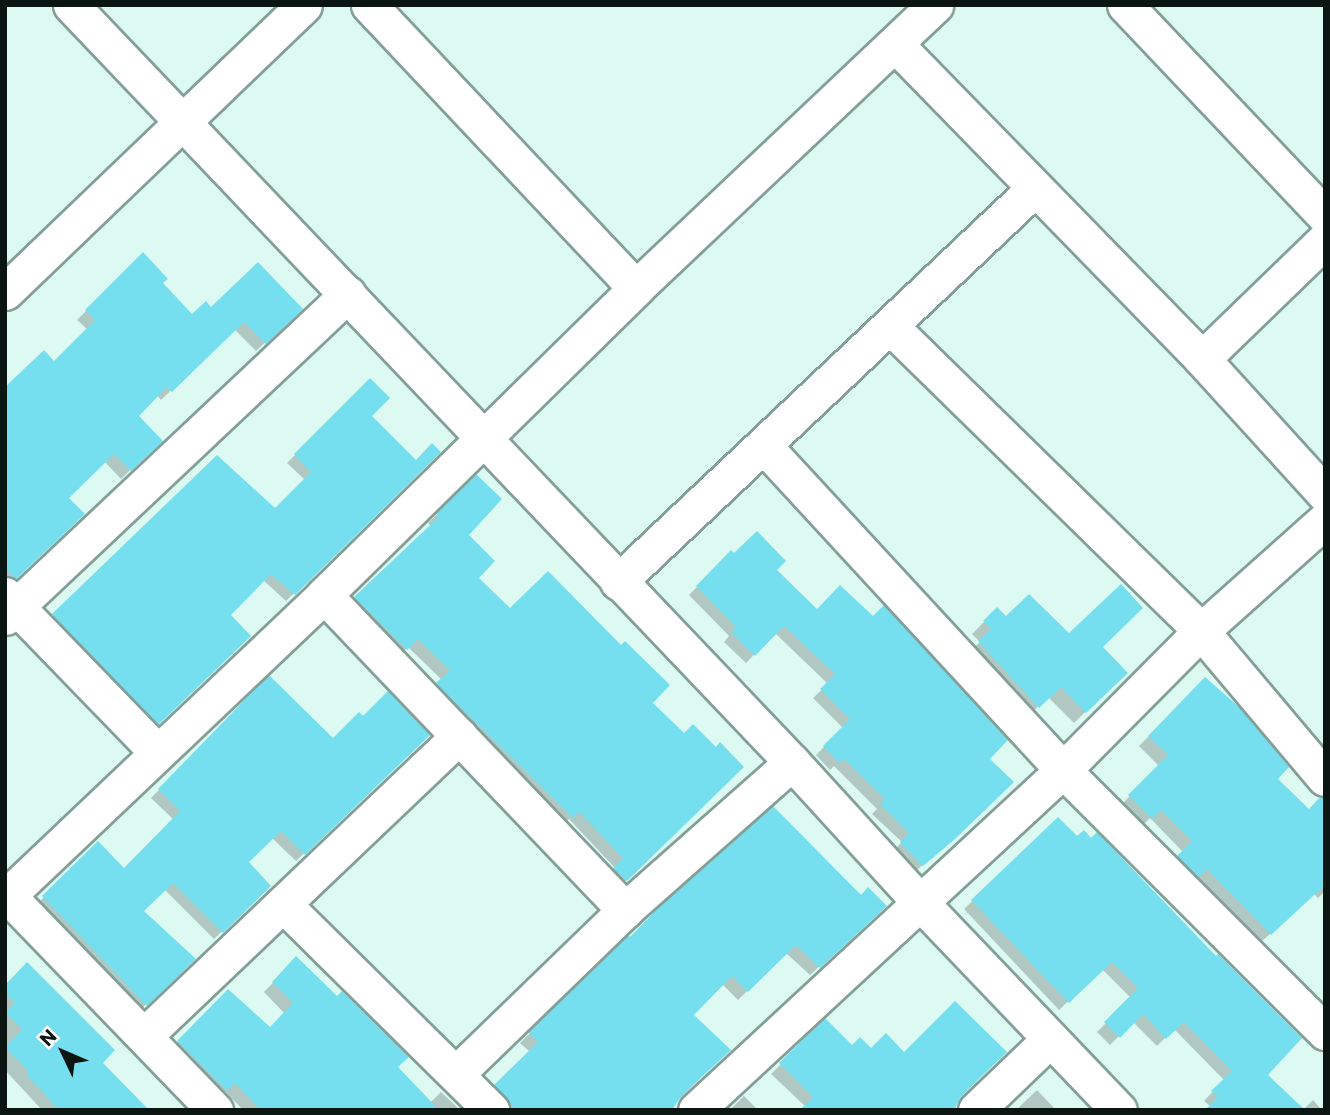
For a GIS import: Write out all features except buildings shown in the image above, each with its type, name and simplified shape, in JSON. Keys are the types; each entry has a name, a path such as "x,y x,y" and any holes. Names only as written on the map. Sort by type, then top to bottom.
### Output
{"street":[{"path":"71,5 792,762 919,901 1119,1110"},
{"path":"11,275 183,122 304,5"},
{"path":"369,5 636,288"},
{"path":"215,1110 145,1035 6,897 324,595 636,288 935,5"},
{"path":"1125,5 1325,216"},
{"path":"895,44 1202,359 1325,494"},
{"path":"618,582 1034,189"},
{"path":"1202,359 1325,240"},
{"path":"157,752 9,606 348,294"},
{"path":"890,326 1201,631 1325,778"},
{"path":"764,446 1063,770 1325,1031"},
{"path":"696,1110 1063,770 1201,631 1325,520"},
{"path":"324,595 625,910"},
{"path":"145,1035 459,736"},
{"path":"456,1074 625,910 792,762"},
{"path":"283,904 491,1110"},
{"path":"976,1110 1050,1039"}]}
